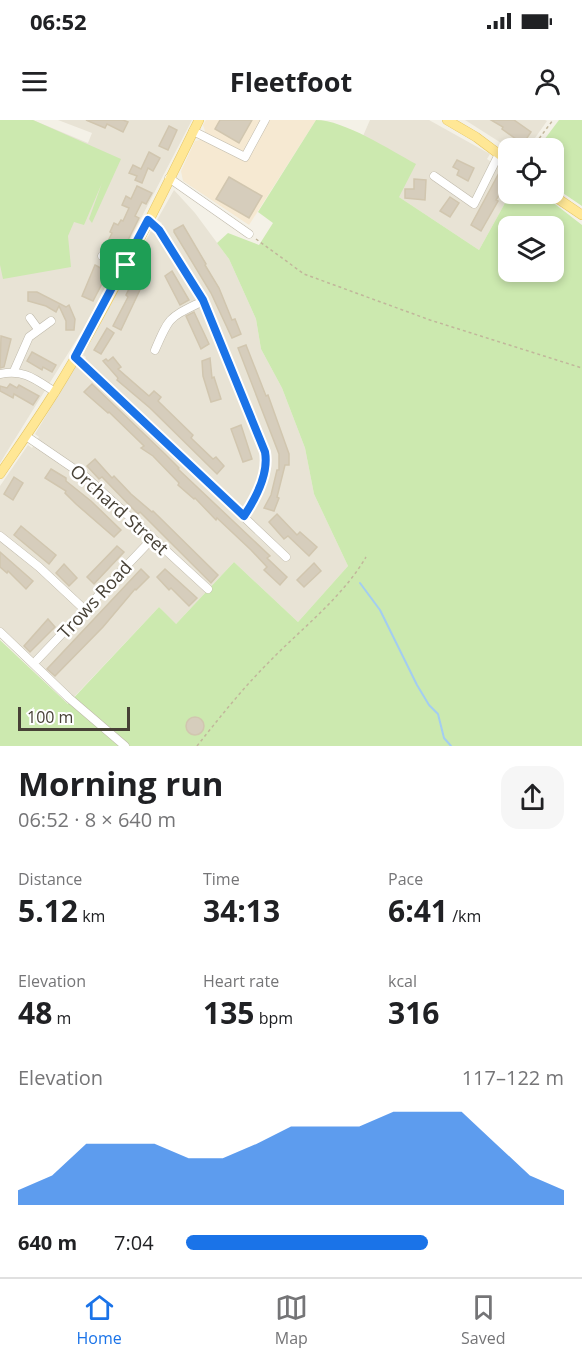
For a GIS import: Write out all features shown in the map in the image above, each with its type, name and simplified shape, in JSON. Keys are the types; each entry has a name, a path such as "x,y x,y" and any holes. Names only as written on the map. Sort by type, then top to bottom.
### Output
{"main road":[{"path":"0,474 55,392 75,357 126,265 199,120"},
{"path":"447,120 498,153"},
{"path":"564,203 582,215"}],"street":[{"path":"193,131 245,157 265,120"},
{"path":"434,176 474,204 498,156"},
{"path":"169,178 249,234"},
{"path":"148,220 159,230 203,300 265,452 267,459 257,496 244,516"},
{"path":"102,256 126,265"},
{"path":"155,350 172,316 203,300"},
{"path":"30,318 38,329"},
{"path":"14,371 29,337 51,321"},
{"path":"75,357 286,557"},
{"path":"0,374 14,371 32,377 55,392"},
{"name":"Orchard Street","path":"26,436 86,477 208,589"},
{"path":"0,536 39,567 85,610"},
{"name":"Trows Road","path":"38,660 152,539"},
{"path":"0,632 69,698 125,746"}],"path":[{"path":"540,138 553,120"},
{"path":"249,234 304,274 430,320 582,368"},
{"path":"197,746 270,660 285,648 357,573 366,557"}],"shaded area":[{"path":"0,120 33,120 88,143 92,133 58,120 192,120 85,326 0,463"},
{"path":"206,120 316,120 249,225 183,181 181,171 195,141 200,140 205,131 203,125"},
{"path":"370,120 429,120 490,154 487,159 498,167 498,204 504,204 479,250 399,197 363,136"},
{"path":"465,120 547,121 535,138 498,138 498,141"},
{"path":"174,190 195,213 229,259 256,319 261,349 282,388 305,448 314,494 348,566 298,622 234,562 175,625 159,607 73,698 0,630 0,486 28,445 32,448 39,437 35,434 76,366 80,368 86,357 83,355 151,231 156,234 162,223 157,220"}],"green space":[{"path":"0,120 33,120 121,159 92,223 89,219 102,183 84,225 74,222 68,236 71,267 3,279 0,265"},
{"path":"316,120 327,121 353,130 416,164 399,197 479,250 504,204 555,204 582,225 582,746 0,746 0,640 68,704 159,607 176,624 234,562 298,622 348,566 314,494 305,448 282,388 261,349 256,319 229,259 217,243 228,233 259,245 273,223 258,212"},
{"path":"559,120 582,120 582,206 564,194 564,138 546,138"}],"building":[{"path":"86,120 128,122 123,132 107,124 105,128"},
{"path":"220,120 252,120 239,143 215,129"},
{"path":"491,120 514,120 531,132 527,138 515,138 502,129 503,127"},
{"path":"169,126 177,130 168,150 159,146"},
{"path":"149,152 160,158 153,171 148,168 142,183 135,180 137,176 129,173 133,165 141,169"},
{"path":"457,160 474,168 468,181 457,175 459,170 453,167"},
{"path":"498,175 496,200 498,201 481,231 471,225"},
{"path":"229,177 262,196 249,218 216,199"},
{"path":"414,179 426,180 425,200 405,198 405,189 414,189"},
{"path":"137,186 152,193 146,204 142,202 135,216 139,218 120,256 104,249 114,223 118,225 121,220 123,221 129,208 122,205 126,196 131,199"},
{"path":"450,197 459,203 450,217 440,211"},
{"path":"183,225 219,288 232,320 235,319 241,334 232,338 211,293 174,232"},
{"path":"95,265 108,272 93,301 82,296"},
{"path":"172,271 189,300 180,305 165,276"},
{"path":"137,272 146,277 121,330 113,326 128,297 126,295"},
{"path":"28,292 37,292 66,307 69,305 75,319 74,330 66,330 66,321 59,306 56,312 46,306 28,301"},
{"path":"194,312 209,344 201,349 186,316"},
{"path":"107,328 114,333 101,354 94,350"},
{"path":"1,336 11,339 4,367 0,368"},
{"path":"246,345 266,396 268,395 289,454 289,465 285,465 277,497 279,498 274,511 264,508 271,495 277,470 279,470 279,454 238,348"},
{"path":"32,352 56,365 52,372 43,367 42,370 27,361"},
{"path":"113,357 121,367 118,369 149,396 154,391 161,397 158,401 193,435 191,438 224,466 217,474 150,408 117,380 118,378 103,361 106,359 108,361"},
{"path":"210,358 212,378 214,377 221,399 211,402 203,376 202,361"},
{"path":"10,384 17,388 19,385 39,396 33,405 14,394 13,398 0,391 0,386 7,388"},
{"path":"92,384 270,556 267,558 287,577 280,585 264,570 267,567 251,550 178,485 179,483 153,456 141,448 144,446 109,412 84,392"},
{"path":"241,425 252,459 243,462 231,429"},
{"path":"95,459 112,478 114,476 131,494 153,511 218,575 211,583 140,512 138,514 102,477 99,479 87,466"},
{"path":"51,469 66,478 66,481 121,530 114,537 76,504 65,493 66,491 45,478"},
{"path":"14,477 23,483 13,500 4,494"},
{"path":"277,514 297,535 300,532 317,547 309,556 288,536 284,539 269,522"},
{"path":"21,526 56,555 49,564 14,535"},
{"path":"117,546 124,552 94,584 87,577"},
{"path":"0,552 33,581 26,589 8,571 7,573 0,567"},
{"path":"314,563 321,571 304,587 297,580"},
{"path":"64,564 77,578 69,586 56,573"},
{"path":"141,569 149,577 135,589 103,627 55,676 47,669"},
{"path":"165,569 197,598 189,606 157,577"},
{"path":"48,619 55,627 30,652 24,646"},
{"path":"195,717 201,720 204,726 201,732 195,735 189,732 186,726 189,720"}],"waterway":[{"path":"360,583 380,610 417,685 429,705 438,714 444,738 451,746"}],"route":[{"path":"148,220 159,230 203,300 267,459 257,496 244,516 75,357 126,265 148,220"}]}
